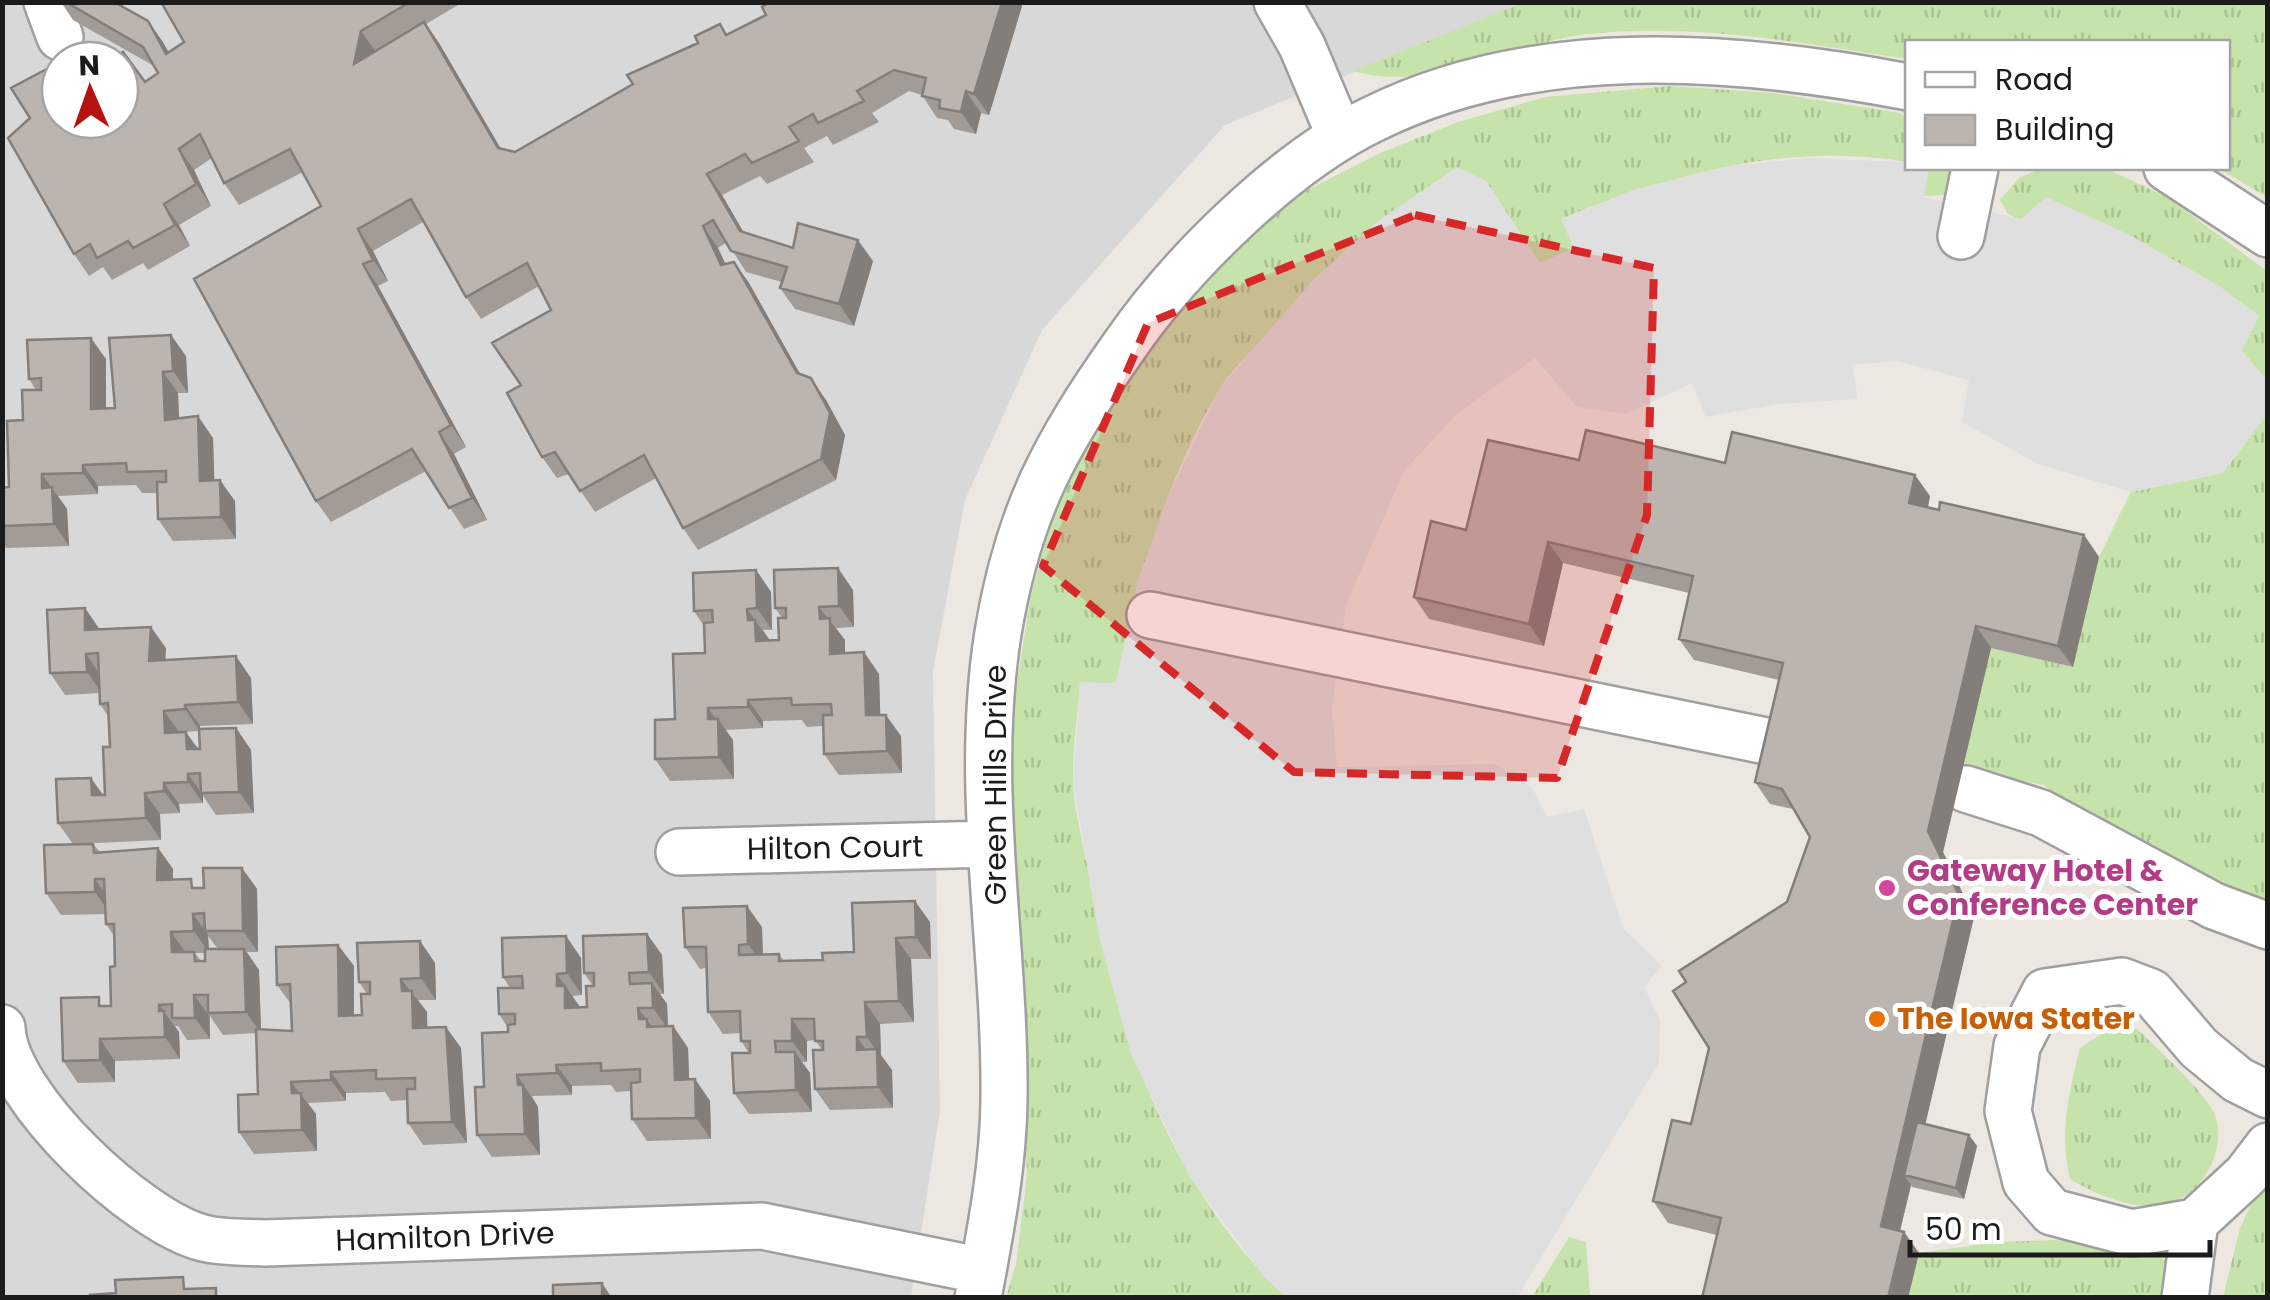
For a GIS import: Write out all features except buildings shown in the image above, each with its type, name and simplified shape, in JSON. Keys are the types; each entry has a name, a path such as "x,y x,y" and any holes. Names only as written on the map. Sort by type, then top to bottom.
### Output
{"street":[{"path":"1277,2 1302,46 1340,136"},
{"name":"Green Hills Drive","path":"981,1284 998,1184 1004,1102 991,844 990,716 998,633 1024,518 1066,428 1142,321 1214,238 1340,136 1376,117 1448,90 1590,64 1663,59 1747,62 1905,87"},
{"path":"1961,236 1975,170"},
{"path":"2170,170 2268,234"},
{"path":"1150,615 1771,742"},
{"path":"1966,789 2041,813 2214,906 2268,926"},
{"name":"Hilton Court","path":"680,852 991,844"},
{"path":"2268,1095 2238,1080 2199,1048 2151,992 2122,981 2044,992 2017,1046 2008,1110 2026,1182 2052,1212 2132,1233 2195,1222 2246,1175 2268,1146"},
{"name":"Hamilton Drive","path":"2,1028 24,1086 58,1135 147,1209 202,1238 265,1243 762,1226 981,1284"},
{"path":"2185,1298 2195,1222"}],"highlighted area":[{"path":"1415,215 1654,268 1647,515 1557,778 1294,772 1043,566 1148,323"}],"shaded area":[{"path":"3,3 1522,3 1225,125 1042,330 965,500 933,671 940,1111 911,1297 3,1298"},
{"path":"1806,158 1905,162 1905,170 1929,170 1924,197 2021,219 2046,197 2126,233 2218,285 2259,316 2242,350 2267,381 2267,414 2223,473 2131,492 2038,464 1962,422 1969,380 1897,361 1852,365 1858,399 1777,404 1706,417 1692,383 1626,414 1577,407 1535,358 1458,413 1404,471 1346,605 1332,709 1337,767 1495,764 1532,787 1547,817 1584,809 1623,928 1662,966 1644,987 1660,1020 1659,1063 1517,1297 1286,1297 1265,1278 1190,1177 1131,1054 1100,941 1073,783 1080,682 1116,683 1138,580 1169,495 1220,388 1314,279 1378,221 1457,167 1486,181 1540,263 1574,248 1561,220 1633,190 1723,167"}],"green space":[{"path":"1522,3 2267,3 2267,197 2221,170 2230,170 2230,40 1905,40 1905,59 1749,36 1629,31 1559,39 1442,72 1383,76 1353,71"},
{"path":"1670,86 1773,93 1900,113 1905,117 1905,162 1819,156 1775,159 1687,176 1561,219 1575,248 1539,264 1486,181 1456,168 1377,226 1331,267 1229,376 1200,424 1168,496 1134,607 1116,683 1080,683 1074,792 1113,988 1153,1100 1178,1154 1209,1205 1245,1253 1286,1297 1006,1298 1016,1264 1027,1175 1010,727 1030,600 1055,506 1087,440 1196,281 1296,196 1380,153 1458,122 1545,97"},
{"path":"1929,170 1951,170 1947,195 1923,196"},
{"path":"2037,170 2109,170 2167,197 2267,271 2267,381 2241,350 2259,316 2182,265 2046,198 2021,220 2008,214 2000,200 2019,178"},
{"path":"2267,414 2267,913 2081,817 2044,785 1961,772 1991,648 2073,667 2099,557 2131,492 2223,473"},
{"path":"2137,1029 2203,1096 2217,1122 2215,1155 2197,1186 2182,1198 2146,1206 2107,1197 2070,1179 2065,1145 2080,1048 2103,1033"},
{"path":"2267,1170 2267,1297 2223,1298 2240,1228"},
{"path":"1569,1237 1586,1242 1590,1297 1532,1297"},
{"path":"2053,1240 2120,1246 2155,1255 2176,1273 2177,1297 1908,1298 1919,1253 1997,1242"}],"place":[{"name":"Gateway Hotel & Conference Center","path":"1887,888"},
{"name":"The Iowa Stater","path":"1877,1019"}]}
